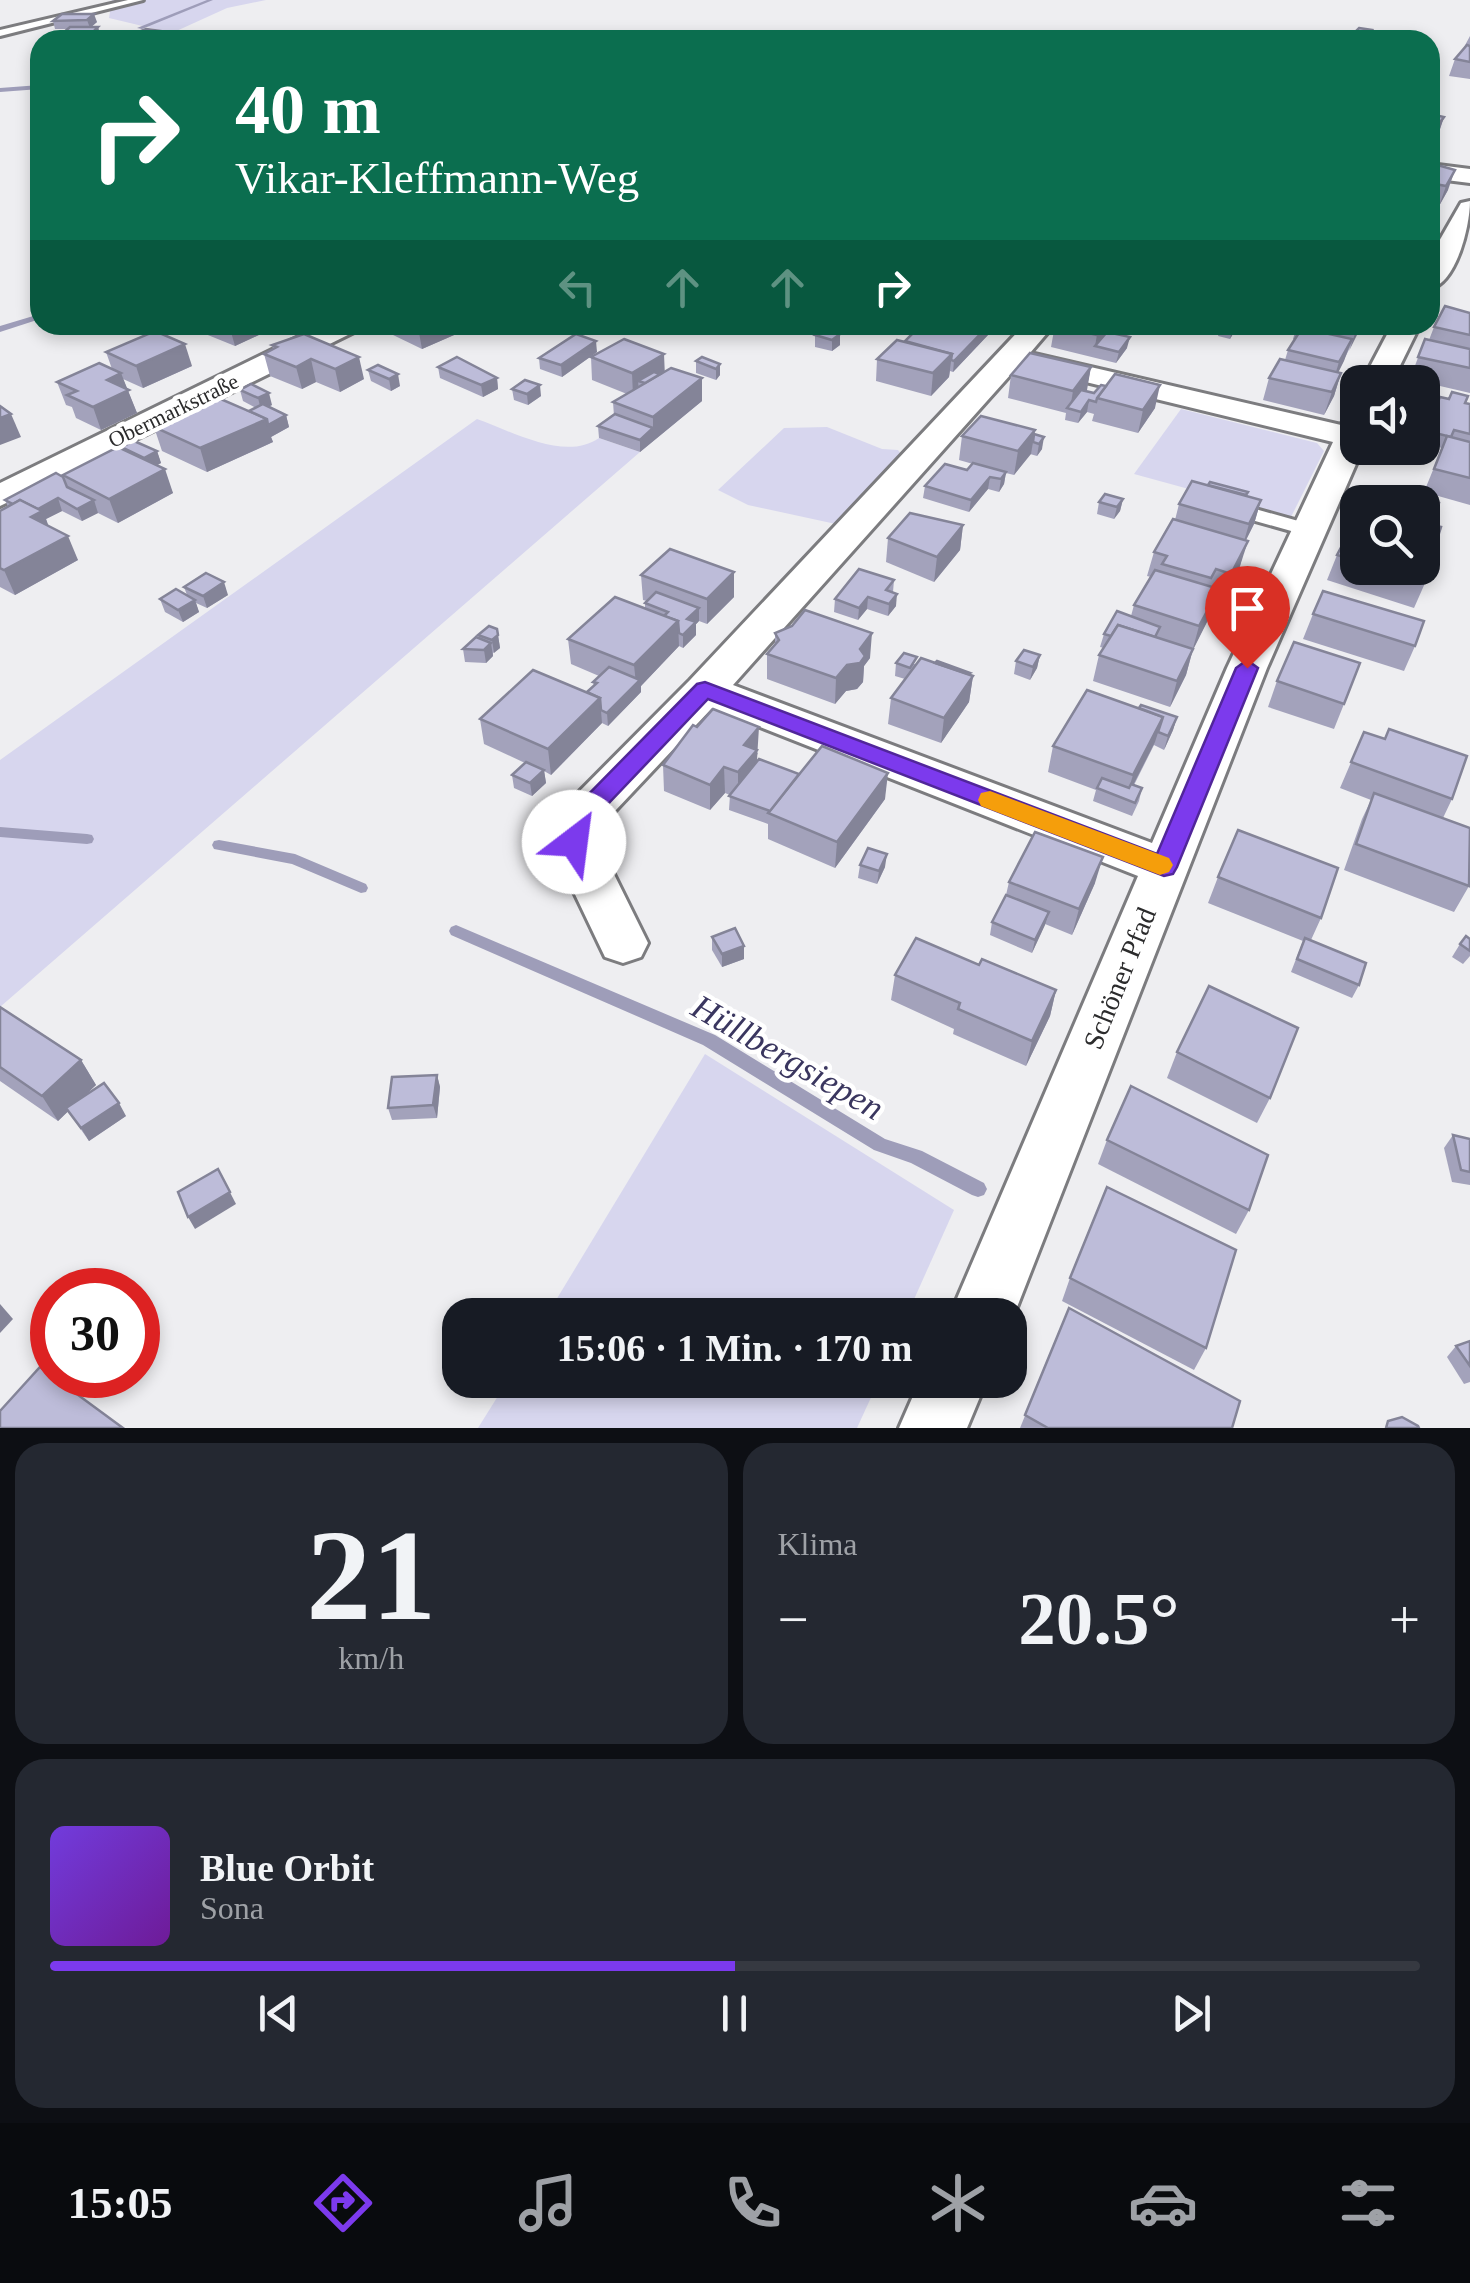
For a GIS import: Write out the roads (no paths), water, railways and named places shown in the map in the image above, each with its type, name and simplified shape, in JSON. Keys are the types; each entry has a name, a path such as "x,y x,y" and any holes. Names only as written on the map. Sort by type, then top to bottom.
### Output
{"street":[{"path":"1440,172 1470,176"},
{"path":"1440,264 1470,208"},
{"name":"Obermarkstraße","path":"0,496 326,335"},
{"path":"623,943 572,832 576,822 705,690 1030,335"},
{"path":"1386,365 1401,335"},
{"path":"1010,355 1340,427"},
{"name":"Schöner Pfad","path":"989,1298 1164,867 1340,461"},
{"path":"705,690 1164,867"},
{"path":"933,1428 946,1398"}],"lane":[{"path":"0,33 139,0"},
{"path":"1241,511 1309,530"}],"waterway":[{"path":"140,28 211,0"},
{"path":"0,90 30,88"},
{"path":"0,329 30,319"},
{"name":"Hüllbergsiepen","path":"0,832 87,839"},
{"name":"Hüllbergsiepen","path":"219,845 295,859 361,888"},
{"name":"Hüllbergsiepen","path":"456,931 709,1040 880,1145 916,1157 978,1189"}]}
